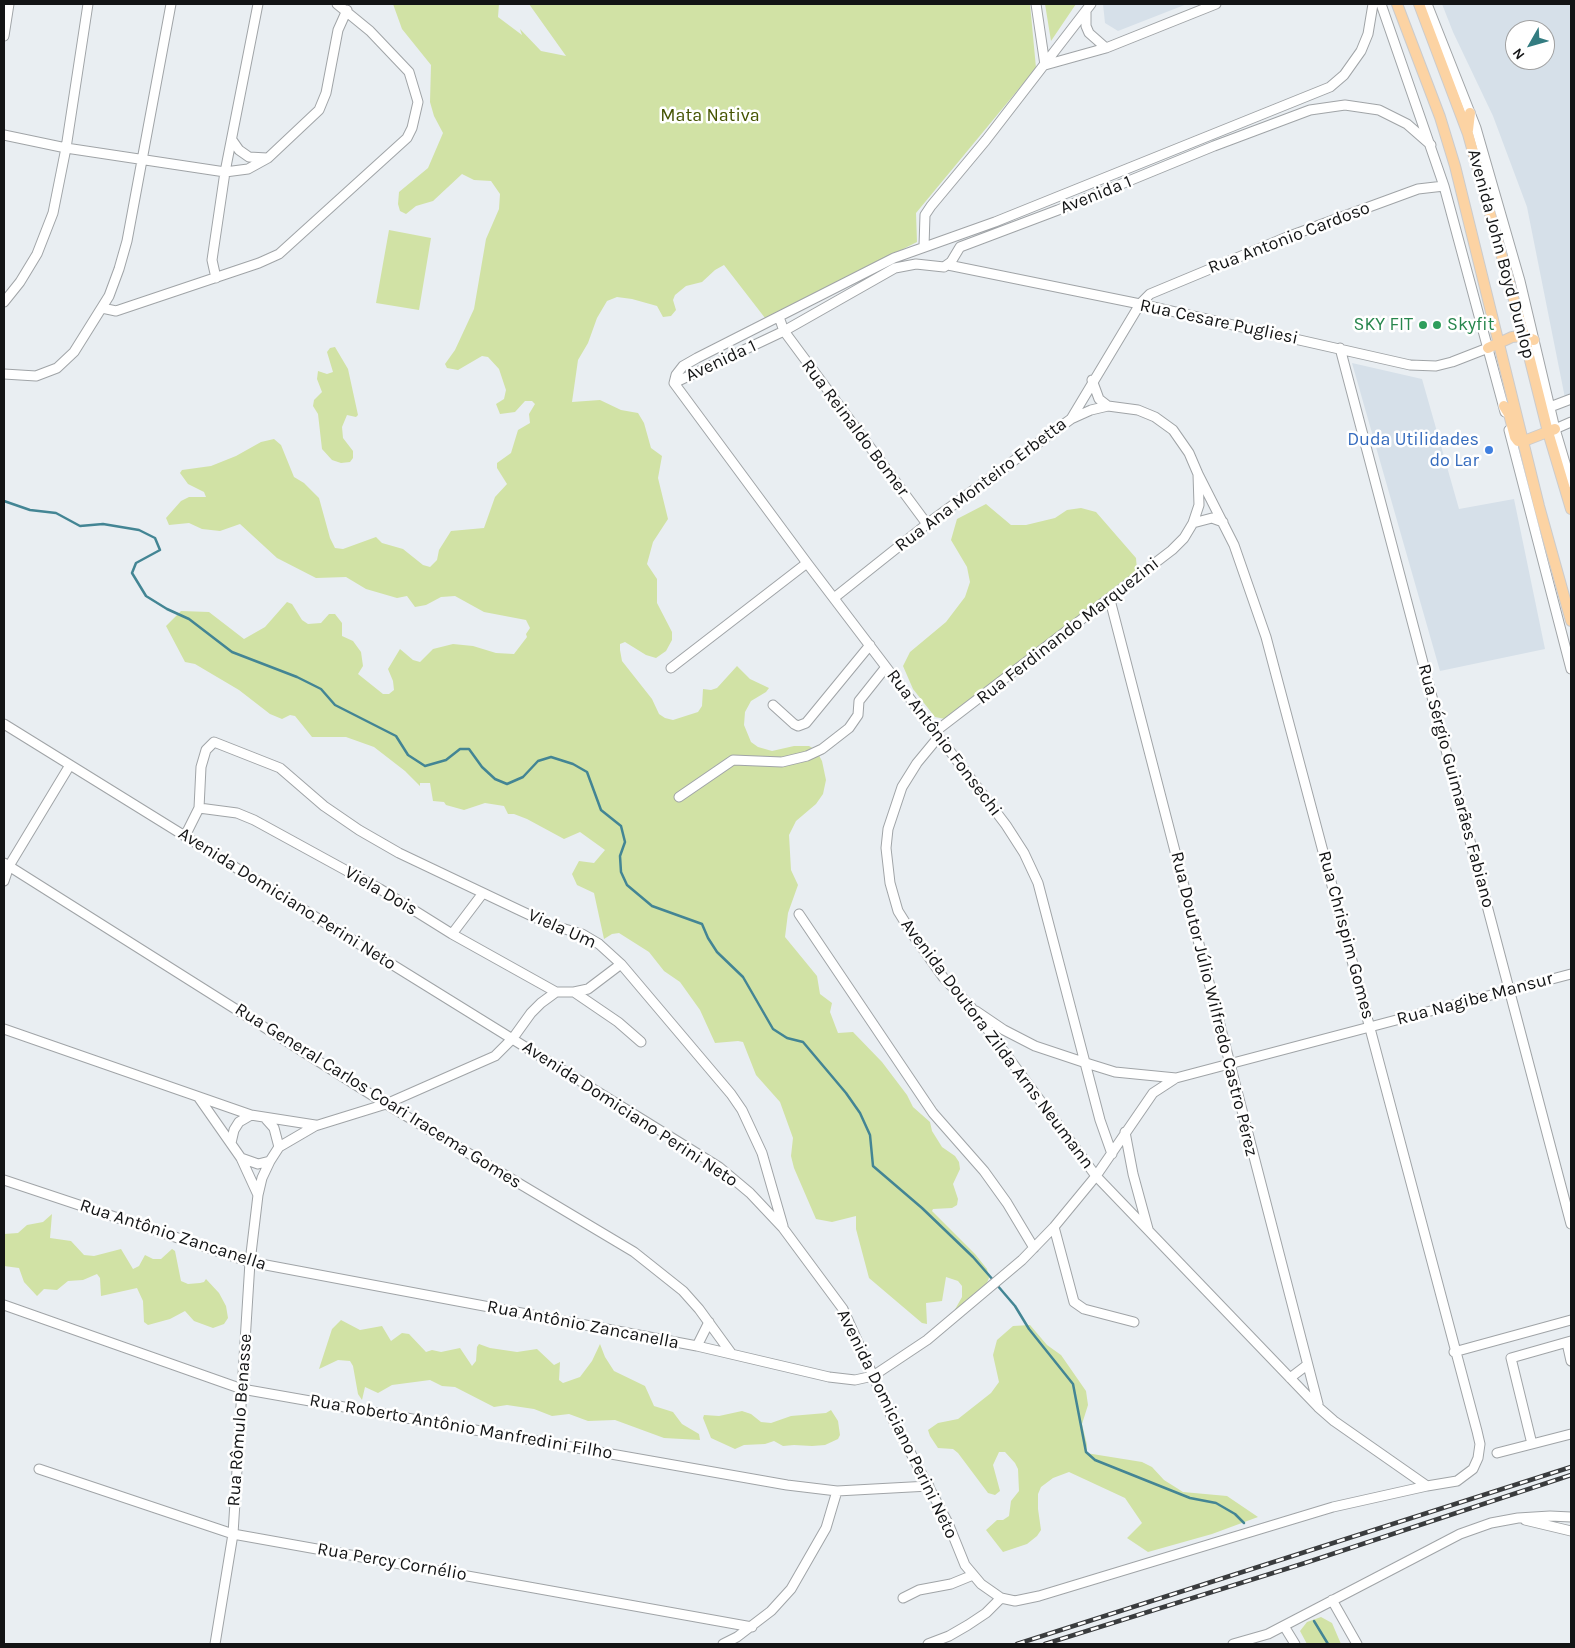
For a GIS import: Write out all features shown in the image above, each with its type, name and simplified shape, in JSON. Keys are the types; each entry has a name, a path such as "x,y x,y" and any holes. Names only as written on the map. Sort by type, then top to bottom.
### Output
{"main road":[{"name":"Avenida John Boyd Dunlop","path":"1397,4 1440,117 1450,150 1500,342 1539,506 1571,621"},
{"name":"Avenida John Boyd Dunlop","path":"1418,4 1468,134 1552,431 1571,509"},
{"path":"1468,134 1470,113"},
{"path":"1488,348 1500,342 1524,336 1534,340"},
{"path":"1504,406 1509,414 1515,437 1524,441 1552,431"}],"street":[{"path":"4,36 9,4"},
{"path":"4,302 29,268 44,239 54,207 66,148 88,4"},
{"path":"4,374 36,376 57,368 74,352 102,308 124,255 171,4"},
{"path":"216,278 212,260 225,172 258,4"},
{"path":"102,308 116,311 259,264 287,248 407,138 418,102 409,72 370,31 347,10 337,4"},
{"path":"1036,4 1045,64"},
{"path":"1045,64 1106,48 1216,4"},
{"name":"Avenida 1","path":"674,383 676,375 683,366 894,258 924,246 941,243 1330,87 1344,75 1361,52 1368,34 1373,4"},
{"name":"Avenida John Boyd Dunlop","path":"1381,4 1444,186 1504,406 1571,669"},
{"path":"1427,4 1470,113 1520,281 1550,407 1552,431 1571,484"},
{"path":"924,246 925,215 931,206 1045,64 1088,7"},
{"path":"1088,7 1086,26 1089,33 1106,48"},
{"path":"4,135 66,148 225,172 248,169 268,158 323,104 338,30 347,10"},
{"name":"Avenida 1","path":"674,383 784,331 895,268 916,264 935,268 951,262 960,247 1310,110 1345,105 1379,110 1407,124 1431,145"},
{"path":"232,140 238,150 249,157 268,158"},
{"name":"Rua Antonio Cardoso","path":"1140,304 1158,289 1287,237 1418,189 1444,186"},
{"path":"941,243 948,247 951,262"},
{"name":"Rua Cesare Pugliesi","path":"951,262 1424,367 1452,362 1488,348"},
{"name":"Rua Ana Monteiro Erbetta","path":"834,598 927,524 1071,419 1092,380 1140,304"},
{"name":"Rua Reinaldo Bomer","path":"779,317 784,331 927,524"},
{"name":"Rua Sérgio Guimarães Fabiano","path":"1340,348 1571,1224"},
{"path":"1092,380 1099,399 1108,406"},
{"name":"Rua Antônio Fonsechi","path":"674,383 1006,825 1038,883 1100,1120 1112,1154"},
{"path":"1550,407 1571,399"},
{"name":"Rua Chrispim Gomes","path":"1071,419 1091,410 1108,406 1138,410 1155,417 1173,430 1189,453 1234,545 1266,637 1370,1026 1454,1352"},
{"path":"1552,431 1571,422"},
{"name":"Rua Chrispim Gomes","path":"1193,523 1199,505 1198,474"},
{"path":"1193,523 1212,518 1223,522"},
{"name":"Rua Ferdinando Marquezini","path":"936,731 1110,600 1178,545 1193,523"},
{"path":"671,668 807,562"},
{"name":"Rua Doutor Júlio Wilfredo Castro Pérez","path":"1110,600 1318,1407"},
{"path":"773,705 794,724 798,726 806,723 870,644"},
{"path":"679,797 733,760 782,762 807,756 822,749 849,728 858,715 859,701 886,667"},
{"name":"Avenida Domiciano Perini Neto","path":"4,724 719,1167 750,1193 783,1228 843,1309 892,1418 948,1523 965,1566 981,1584 1001,1598"},
{"name":"Avenida Doutora Zilda Arns Neumann","path":"936,731 936,740 917,763 896,799 888,829 886,848 890,883 898,911 913,935 943,977 970,1007 1096,1176 1318,1407 1334,1421 1427,1486"},
{"name":"Viela Um","path":"199,808 201,767 206,750 214,742 280,768 324,806 399,854 551,925 582,934 599,944 621,964 731,1094 742,1110 762,1153 783,1228"},
{"path":"4,881 6,865 70,765"},
{"path":"185,836 199,808"},
{"name":"Viela Dois","path":"199,808 237,813 254,820 380,889 452,934 556,992"},
{"name":"Rua General Carlos Coari Iracema Gomes","path":"6,865 386,1104 634,1252 667,1276 709,1322 731,1353"},
{"path":"452,934 483,893"},
{"path":"799,914 932,1113 984,1171 1007,1203 1034,1248"},
{"path":"241,1158 258,1164 270,1161 279,1147 315,1126 386,1104 495,1056 513,1038 531,1013 556,992 574,992 588,989 621,964"},
{"name":"Rua Nagibe Mansur","path":"970,1007 1004,1030 1028,1042 1086,1063 1115,1072 1176,1078 1571,974"},
{"path":"574,992 618,1022 641,1042"},
{"path":"4,1029 250,1115 315,1126"},
{"name":"Rua Nagibe Mansur","path":"1096,1176 1153,1093 1176,1078"},
{"path":"198,1097 241,1158 258,1195"},
{"path":"231,1143 234,1130 240,1122 250,1115"},
{"path":"266,1119 274,1128 279,1147"},
{"name":"Avenida Doutora Zilda Arns Neumann","path":"1125,1132 1133,1174 1149,1232"},
{"name":"Rua Rômulo Benasse","path":"214,1644 233,1534 250,1262 258,1195 262,1178 270,1161"},
{"name":"Rua Antônio Zancanella","path":"4,1180 250,1262 697,1346 829,1377 855,1380 873,1376 927,1340 989,1291 1054,1227 1096,1176"},
{"path":"1054,1227 1074,1302 1084,1309 1134,1322"},
{"name":"Rua Roberto Antônio Manfredini Filho","path":"4,1305 242,1388 727,1476 837,1491 929,1486"},
{"path":"928,1644 949,1636 968,1625 986,1613 1001,1598 1015,1601 1039,1596 1333,1507 1457,1480 1472,1469 1478,1458 1480,1444 1454,1352 1571,1320"},
{"path":"697,1346 709,1322"},
{"path":"1532,1444 1511,1358 1569,1342 1571,1361"},
{"path":"1290,1378 1307,1365"},
{"path":"1497,1454 1571,1434"},
{"name":"Rua Percy Cornélio","path":"39,1469 233,1534 752,1627"},
{"path":"723,1644 752,1627 771,1611 791,1589 826,1528 837,1491"},
{"path":"1233,1644 1268,1634 1460,1534 1491,1523 1518,1518 1571,1517"},
{"path":"1518,1518 1571,1531"},
{"path":"903,1598 919,1590 951,1584 973,1576"},
{"path":"1332,1600 1357,1644"},
{"path":"1284,1626 1295,1644"}],"shaded area":[{"path":"1103,4 1187,4 1118,31 1105,23"},
{"path":"1442,4 1571,4 1571,395 1565,398 1527,207 1493,116 1453,32"},
{"path":"1352,363 1422,379 1459,509 1514,499 1545,649 1440,671"}],"green space":[{"name":"Mata Nativa","path":"393,4 499,4 498,17 522,35 520,29 541,51 566,56 529,4 1030,4 1036,68 916,213 917,242 765,318 724,265 715,270 702,282 686,286 675,295 673,300 676,310 671,316 663,317 657,306 632,299 617,297 607,301 578,360 572,402 600,400 621,410 638,413 644,423 651,448 662,456 658,478 668,519 653,542 647,564 657,579 657,603 672,632 672,640 666,651 656,658 646,655 625,642 620,644 622,661 652,699 659,714 673,720 698,712 702,706 703,689 711,690 717,688 737,666 750,679 769,688 751,701 745,712 744,725 751,742 758,747 772,751 794,746 809,746 816,750 822,761 826,780 823,794 816,804 796,821 789,835 791,870 798,885 788,913 785,937 817,976 820,994 832,1003 830,1012 838,1033 853,1032 882,1062 907,1095 913,1107 930,1122 932,1131 942,1147 955,1156 959,1162 960,1169 953,1184 958,1199 957,1205 952,1208 933,1209 932,1211 975,1254 987,1269 989,1278 986,1285 953,1313 962,1297 962,1286 958,1281 946,1277 942,1301 926,1303 927,1324 922,1323 869,1278 856,1229 856,1216 832,1222 816,1219 794,1168 791,1156 793,1138 780,1102 756,1075 743,1042 715,1043 700,1010 680,982 664,971 649,952 619,933 612,934 604,939 594,893 577,885 572,874 579,861 594,863 605,850 580,832 564,839 527,819 514,814 508,814 504,806 485,803 464,810 446,805 444,802 433,801 430,783 420,783 420,786 405,771 374,747 346,737 312,737 295,716 290,715 282,719 270,714 239,690 195,664 185,662 166,626 181,611 209,612 244,639 265,627 287,602 292,604 302,620 308,624 321,623 329,614 335,614 342,623 342,636 353,641 361,652 363,666 358,674 383,694 389,694 394,690 393,681 388,669 400,649 413,660 420,662 433,649 453,644 473,646 496,653 514,654 527,637 526,634 530,628 526,620 484,612 455,596 441,597 426,605 415,607 407,596 397,598 366,589 346,577 316,578 277,558 240,524 220,531 202,529 189,523 169,525 166,518 181,501 189,497 206,497 204,492 188,484 180,473 182,470 211,466 236,456 261,442 274,439 281,445 294,477 304,483 319,498 330,538 335,548 343,549 376,537 382,543 403,549 423,565 430,567 437,560 439,550 451,531 484,528 495,497 507,484 497,468 497,463 511,453 518,430 530,423 529,414 535,404 532,401 525,401 515,412 500,414 496,404 504,399 506,390 499,369 488,357 482,356 458,370 447,368 445,364 455,350 474,309 486,239 499,209 500,194 491,181 474,180 462,174 433,201 416,206 406,214 400,211 398,204 399,192 428,168 443,133 434,116 430,102 431,65 402,29"},
{"path":"1045,4 1076,4 1051,41"},
{"path":"389,230 431,238 419,310 376,303"},
{"path":"335,347 348,369 358,415 356,417 347,415 342,427 343,438 353,451 353,458 350,462 341,463 332,460 322,449 318,414 313,406 314,400 322,392 317,379 318,371 327,374 333,372 327,352 330,348"},
{"path":"986,504 1011,525 1026,525 1055,518 1067,510 1081,508 1096,512 1136,558 1137,571 1132,579 945,719 935,717 913,689 903,666 910,652 946,622 965,597 970,582 967,567 951,540 957,519"},
{"path":"52,1214 50,1238 71,1241 84,1255 94,1256 121,1249 133,1269 139,1266 145,1255 153,1259 161,1259 172,1249 175,1251 181,1281 188,1284 204,1282 206,1279 219,1293 226,1306 228,1318 224,1324 213,1328 194,1321 185,1311 170,1319 148,1325 144,1322 143,1301 137,1288 101,1296 100,1278 97,1274 83,1280 68,1281 57,1290 44,1289 37,1296 24,1282 19,1268 4,1266 4,1234 18,1233 27,1225 43,1222"},
{"path":"341,1320 360,1330 382,1326 391,1341 402,1333 409,1334 426,1352 432,1350 441,1352 460,1348 472,1366 476,1361 479,1344 490,1348 517,1352 537,1349 554,1365 560,1362 559,1380 563,1383 580,1377 592,1361 600,1344 605,1357 614,1371 645,1386 654,1406 673,1412 682,1424 699,1434 700,1440 664,1438 615,1420 588,1421 569,1414 552,1416 534,1409 507,1405 494,1407 455,1387 442,1386 430,1380 392,1385 378,1393 365,1387 362,1400 358,1394 353,1366 350,1361 338,1360 319,1369 332,1329"},
{"path":"1030,1325 1047,1345 1061,1355 1086,1391 1088,1405 1082,1424 1087,1445 1086,1453 1142,1462 1152,1467 1164,1480 1183,1492 1227,1496 1258,1517 1212,1534 1148,1552 1127,1538 1142,1523 1125,1498 1069,1472 1053,1478 1041,1487 1038,1494 1038,1509 1041,1530 1037,1536 1027,1544 1003,1552 986,1530 997,1520 1003,1520 1009,1516 1011,1501 1019,1491 1018,1469 1015,1463 1005,1452 999,1452 993,1465 1000,1491 995,1495 988,1493 958,1453 953,1449 938,1448 928,1430 938,1423 958,1419 991,1393 999,1382 993,1355 997,1340 1013,1326"},
{"path":"831,1410 838,1421 840,1435 838,1439 825,1445 812,1446 783,1446 774,1441 765,1444 744,1445 735,1449 711,1438 703,1418 704,1415 719,1416 742,1411 751,1414 761,1422 771,1423 791,1416 826,1413"},
{"path":"1321,1617 1332,1623 1341,1644 1307,1644 1300,1631 1307,1622"}],"waterway":[{"path":"4,501 30,510 56,513 80,526 103,524 139,530 155,538 160,550 136,563 132,573 146,596 167,609 189,619 232,652 297,677 321,689 335,705 396,736 408,755 425,766 446,760 460,749 469,749 482,767 495,779 507,784 523,777 538,761 551,757 573,764 587,772 601,810 621,826 625,842 620,856 621,872 627,885 652,906 702,924 717,952 743,977 773,1029 787,1038 803,1042 846,1093 860,1113 870,1135 873,1166 922,1208 973,1257 994,1281"},
{"path":"997,1285 1073,1384 1086,1452 1095,1460 1190,1498 1216,1503 1235,1514 1244,1523"},
{"path":"1314,1621 1328,1644"}],"railway":[{"path":"1017,1644 1571,1467"},
{"path":"1045,1644 1305,1563 1571,1475"}],"place":[{"name":"SKY FIT","path":"1423,325"},
{"name":"Skyfit","path":"1437,325"},
{"name":"Duda Utilidades do Lar","path":"1489,450"}]}
